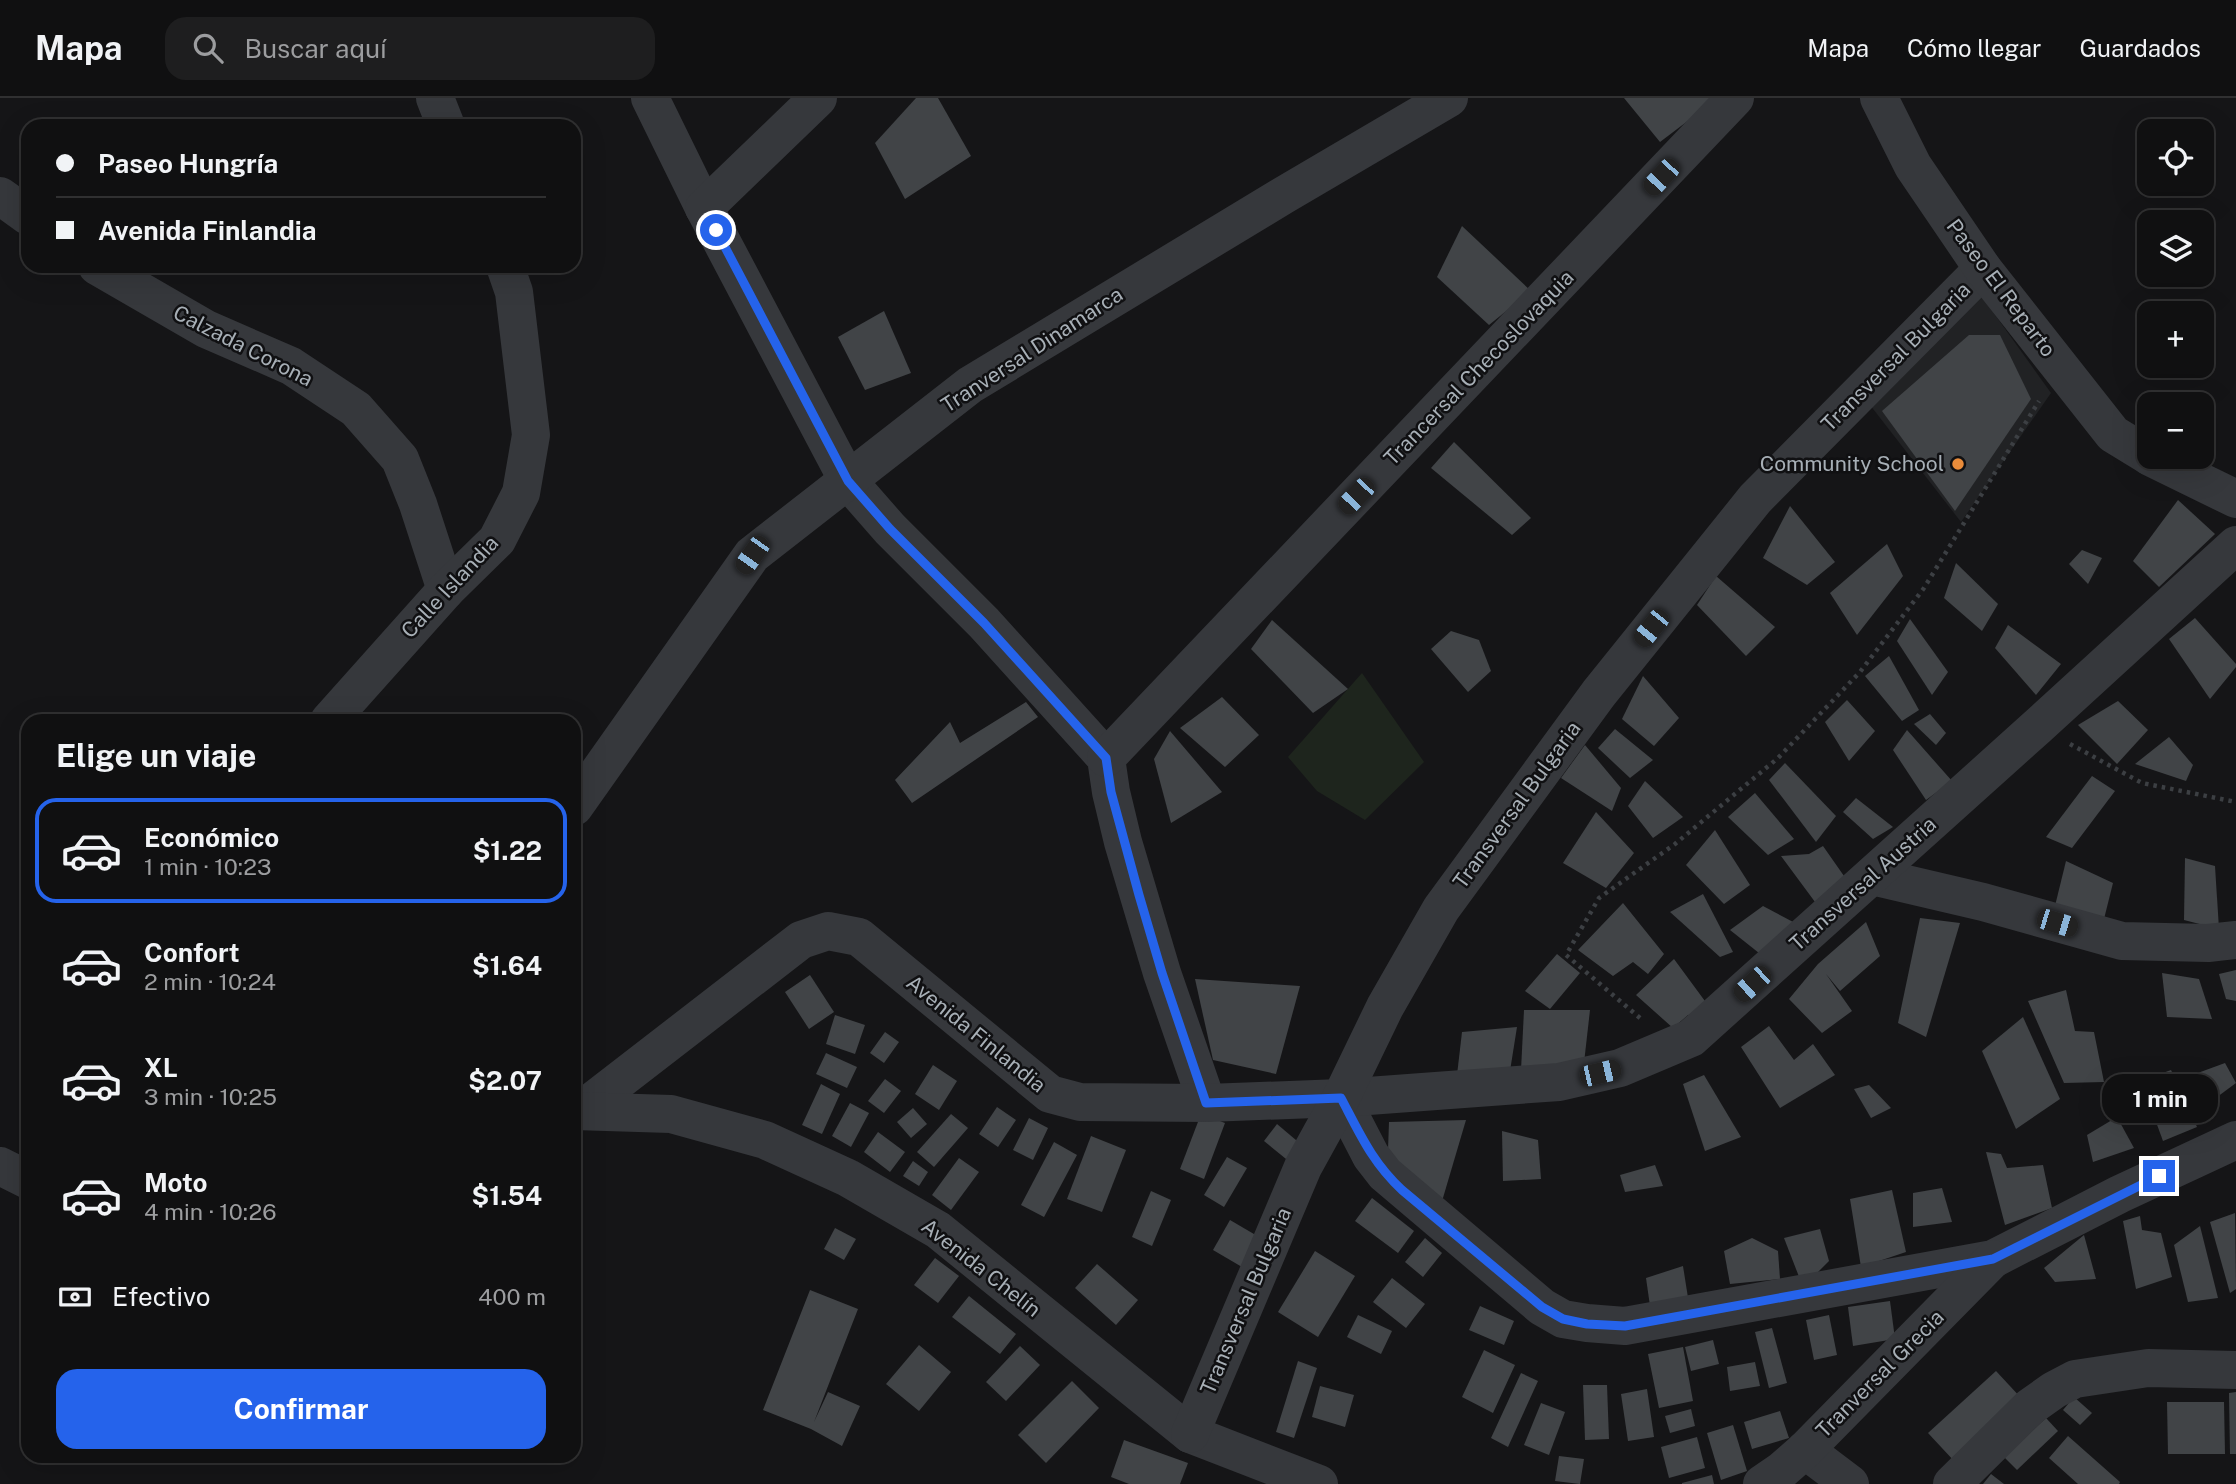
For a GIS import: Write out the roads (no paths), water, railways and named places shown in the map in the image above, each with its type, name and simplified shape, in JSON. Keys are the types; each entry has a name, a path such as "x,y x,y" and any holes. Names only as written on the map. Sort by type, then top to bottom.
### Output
{"street":[{"path":"435,98 443,119"},
{"path":"650,98 704,208 848,481 890,529 984,623 1106,758 1111,792 1135,881 1162,973 1206,1103"},
{"path":"704,208 818,98"},
{"name":"Tranversal Dinamarca","path":"581,797 752,555 970,385 1449,98"},
{"name":"Trancersal Checoslovaquia","path":"1106,758 1735,98"},
{"name":"Paseo El Reparto","path":"1879,98 1913,166 1983,269 2113,434 2137,450"},
{"path":"0,196 21,211"},
{"name":"Transversal Bulgaria","path":"1190,1434 1303,1167 1341,1098 1385,1007 1441,909 1599,693 1755,499 1983,269"},
{"name":"Calzada Corona","path":"109,273 206,330 290,366 356,409 400,459 446,590"},
{"name":"Calle Islandia","path":"335,714 446,590 497,540 521,493 531,435 514,292 507,273"},
{"name":"Paseo El Reparto","path":"2175,469 2236,499"},
{"name":"Transversal Austria","path":"1341,1098 1559,1082 1620,1068 1691,1038 2236,545"},
{"path":"360,714 386,656"},
{"path":"1872,876 1983,902 2122,941 2208,943 2236,940"},
{"name":"Avenida Finlandia","path":"581,1107 801,940 828,931 859,937 1050,1094 1080,1102 1206,1103 1341,1098"},
{"path":"1341,1098 1371,1156 1385,1174 1542,1307 1563,1319 1587,1324 1625,1326 1993,1259 2120,1194 2236,1140"},
{"name":"Avenida Chelín","path":"581,1110 671,1114 765,1140 848,1178 938,1230 1190,1434 1319,1484"},
{"path":"0,1166 21,1176"},
{"name":"Tranversal Grecia","path":"1762,1484 1805,1450 1993,1259"},
{"path":"1952,1484 2030,1406 2075,1379 2148,1368 2236,1370"},
{"path":"1805,1450 1850,1484"}],"place":[{"name":"Community School","path":"1958,464"}]}
